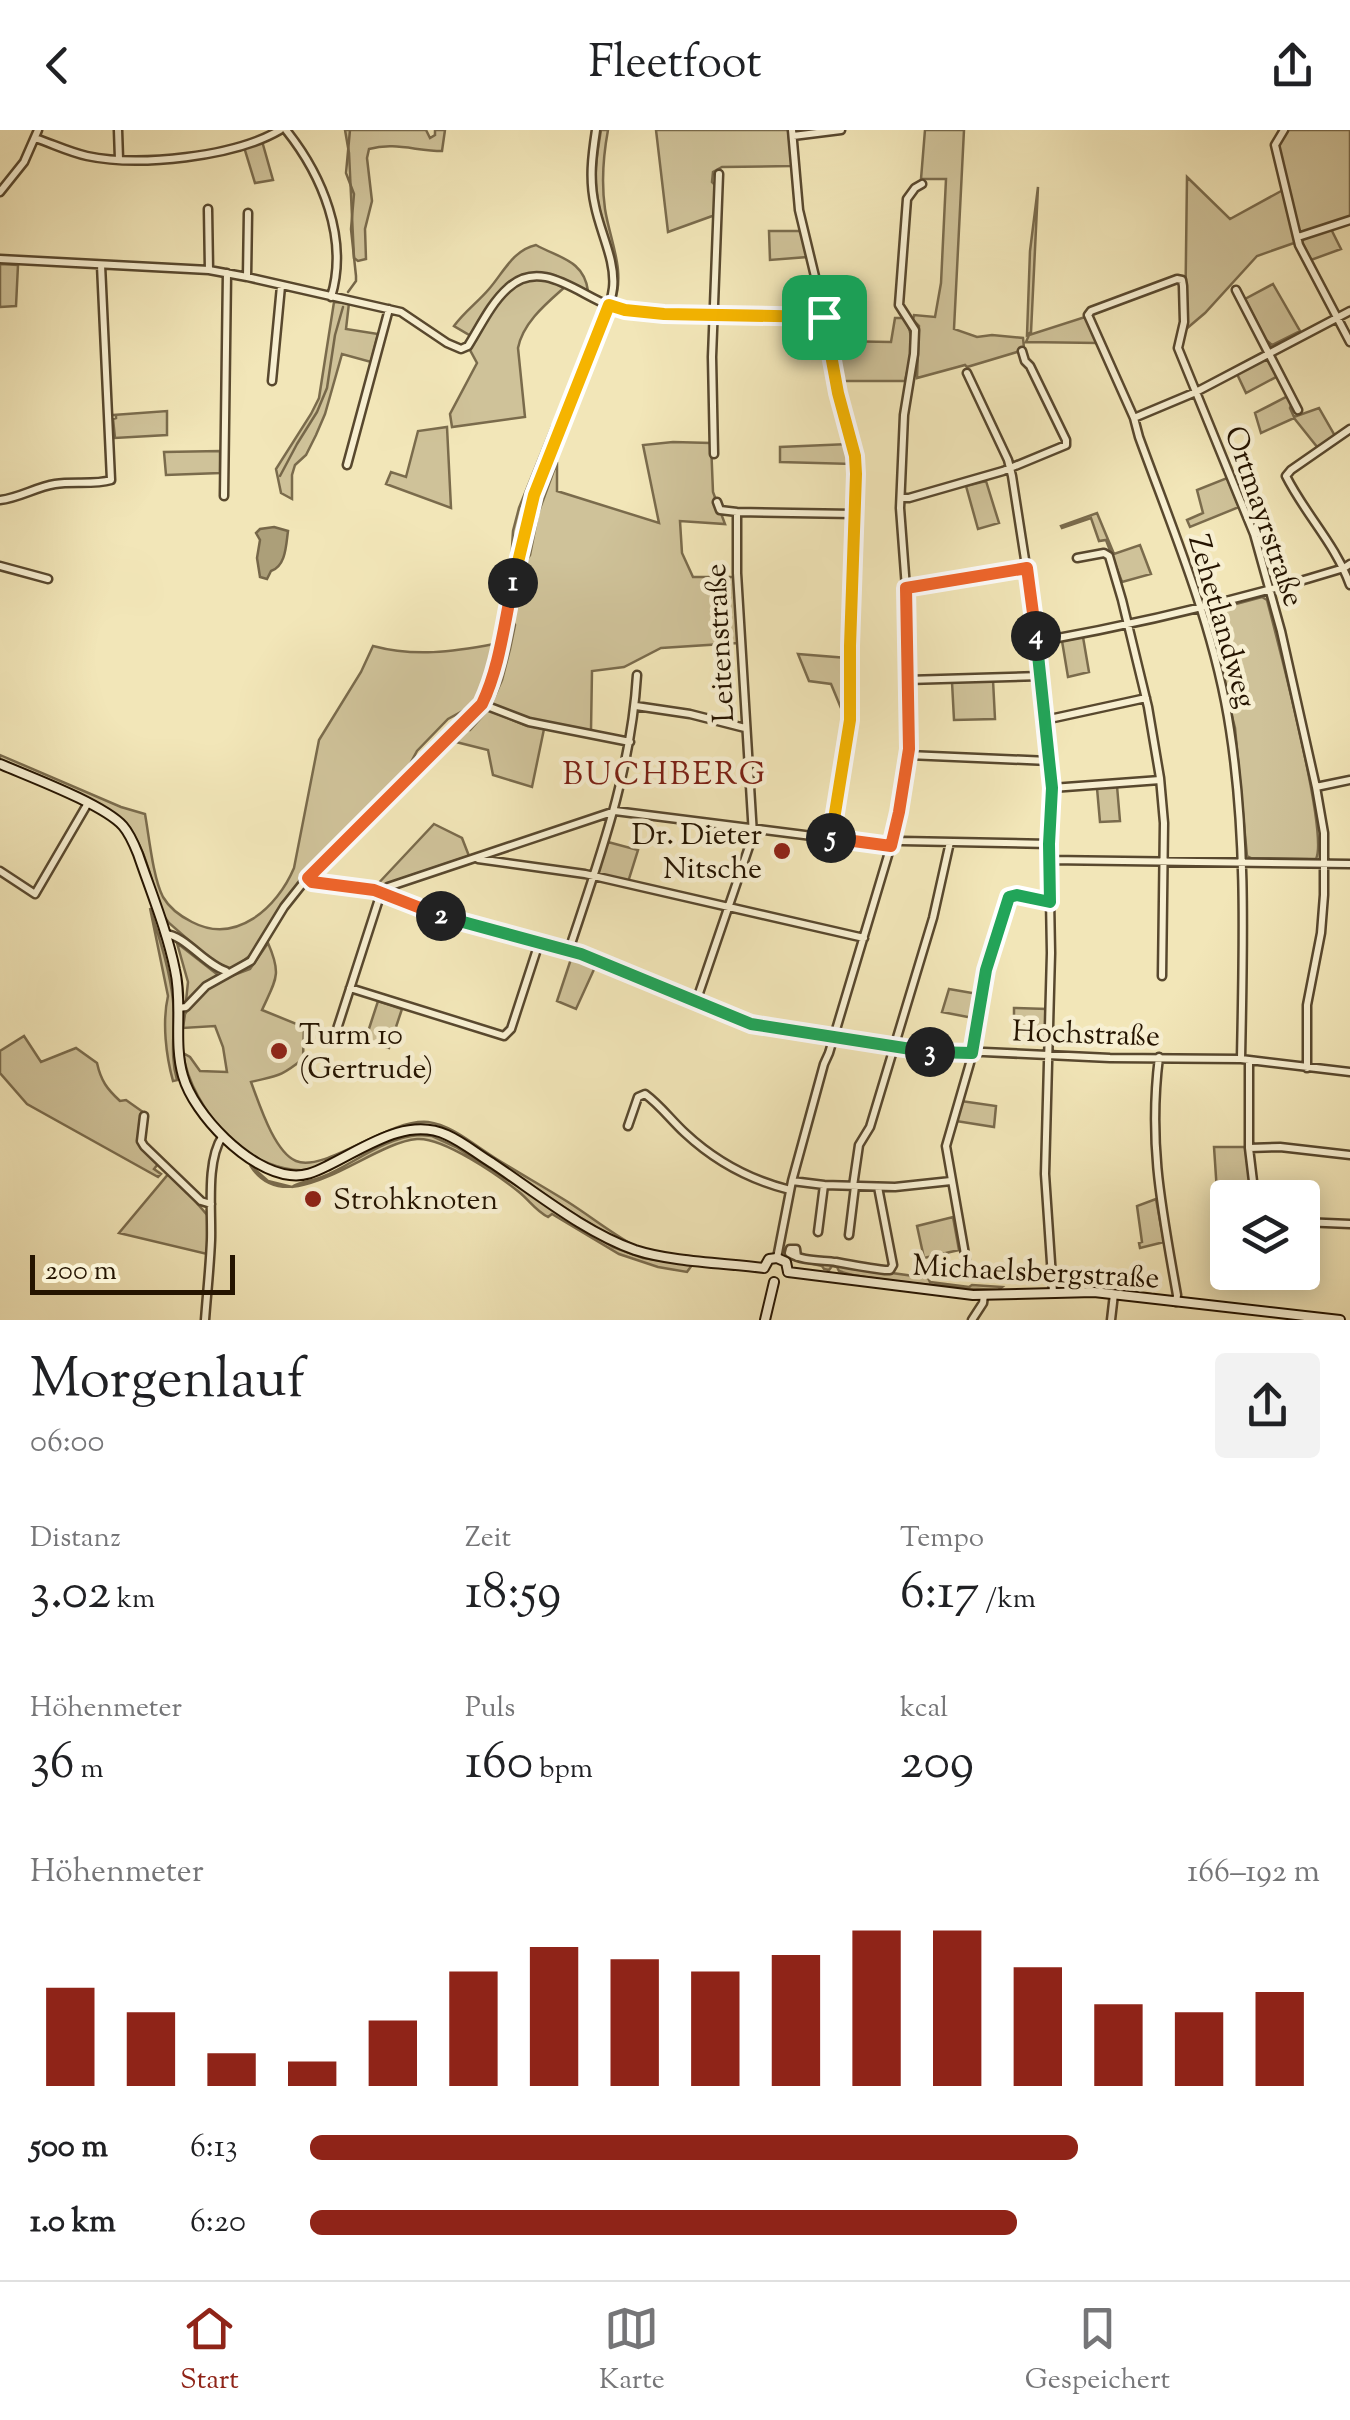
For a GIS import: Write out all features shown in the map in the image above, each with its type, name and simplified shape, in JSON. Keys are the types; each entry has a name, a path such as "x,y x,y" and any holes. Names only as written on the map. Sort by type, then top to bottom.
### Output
{"street":[{"path":"118,130 119,160"},
{"path":"0,192 24,162 36,134 70,152 119,160 214,153 283,130 310,164 330,216 336,260 331,297"},
{"path":"179,1008 206,986 254,958 284,907 308,878 482,704 500,654 534,495 612,291 612,272 591,181 596,130"},
{"path":"830,838 850,720 855,456 799,210 792,133 841,130"},
{"path":"1284,130 1275,145 1299,245 1350,342"},
{"path":"714,454 719,174"},
{"path":"777,1258 791,1185 824,1064 892,842 908,755 901,498 904,416 915,330 899,305 907,198 922,184"},
{"path":"208,209 209,270"},
{"path":"248,213 248,277"},
{"path":"1298,237 1350,220"},
{"path":"0,259 209,270 248,277 388,309 408,316 462,350 506,290 516,282 538,276 556,279 609,305 639,312 824,317"},
{"path":"0,499 15,498 50,485 112,480 102,265"},
{"path":"224,496 227,273"},
{"name":"Ortmayrstraße","path":"1182,280 1184,322 1178,348 1254,534 1324,833 1321,933 1307,1005 1306,1068"},
{"name":"Zehetlandweg","path":"1182,280 1088,315 1134,418 1188,567 1228,720 1243,862 1246,1060 1253,1180"},
{"path":"272,381 281,286"},
{"path":"1236,290 1298,410"},
{"path":"347,465 388,309"},
{"path":"1134,418 1196,392 1350,311"},
{"path":"901,498 1010,468 1066,445 1022,351"},
{"path":"967,373 1010,468 1027,568 1052,788 1045,1174 1053,1292"},
{"path":"1350,428 1286,476 1311,519 1347,566 1350,585"},
{"path":"717,502 720,510 737,512 854,514"},
{"name":"Leitenstraße","path":"696,1002 753,835 737,573 737,512"},
{"path":"1076,558 1104,553 1108,556 1146,698 1164,823 1162,976"},
{"path":"0,566 48,579"},
{"path":"1036,642 1200,610 1347,566"},
{"path":"906,588 1027,568"},
{"path":"569,950 616,811 638,676"},
{"path":"908,680 1040,676"},
{"path":"1045,720 1146,698"},
{"path":"482,704 529,722 630,742"},
{"path":"636,706 745,728"},
{"path":"908,755 1049,760"},
{"path":"0,764 116,818 130,835 177,979 183,1078 201,1112 241,1152 276,1172 303,1175 393,1134 414,1128 430,1129 458,1141 614,1241 659,1256 764,1268"},
{"path":"1052,788 1160,780"},
{"path":"1316,787 1350,780"},
{"path":"0,871 36,894 88,803"},
{"path":"338,1029 378,900 388,887 616,811 830,838 1049,844"},
{"path":"849,1235 859,1145 870,1127 933,918 950,842"},
{"path":"474,858 594,876 864,938"},
{"path":"1050,860 1350,864"},
{"name":"Hochstraße","path":"308,878 312,882 383,893 458,922 569,950 751,1024 925,1052 1246,1060 1350,1072"},
{"path":"966,1260 946,1146 972,1053 986,970 1008,899 1014,895 1050,902"},
{"path":"165,934 174,935 214,967 228,972"},
{"path":"350,988 504,1036 511,1029 539,943"},
{"path":"1160,1058 1154,1143 1176,1302"},
{"path":"628,1126 638,1097 645,1094 716,1158 750,1177 791,1185 878,1187 951,1181"},
{"path":"144,1116 142,1144 202,1201 211,1204"},
{"path":"205,1320 211,1204 216,1153 222,1137"},
{"path":"1249,1148 1280,1147 1350,1155"},
{"path":"818,1232 824,1185"},
{"path":"797,1257 890,1270 893,1264 878,1187"},
{"path":"1320,1223 1350,1224"},
{"path":"777,1258 786,1262 788,1272 783,1280 774,1282 766,1278 764,1268 766,1262 777,1258"},
{"name":"Michaelsbergstraße","path":"788,1272 984,1295 1114,1294 1229,1314 1340,1320"},
{"path":"764,1320 774,1282"},
{"path":"1111,1320 1114,1294"},
{"path":"972,1320 984,1295"}],"shaded area":[{"path":"345,130 426,130 430,138 435,130 445,130 442,151 369,149 372,201 365,229 366,259 358,261 354,258"},
{"path":"601,130 608,130 603,189 618,268 614,303 616,277 596,184"},
{"path":"656,130 788,130 792,166 722,167 713,172 715,215 668,232"},
{"path":"925,130 964,130 954,329 977,337 1023,338 1024,348 917,378 919,326 913,320 914,315 935,317 941,283 946,179 921,179"},
{"path":"1286,130 1350,130 1350,218 1300,233 1277,147"},
{"path":"262,141 273,180 255,183 244,147"},
{"path":"1187,177 1230,219 1283,190 1295,234 1294,243 1257,256 1185,330"},
{"path":"1038,187 1031,332 1027,335 1030,251"},
{"path":"1331,229 1341,249 1311,260 1301,240"},
{"path":"769,231 801,231 807,257 770,260"},
{"path":"536,245 576,266 588,291 556,276 522,276 504,287 471,336 454,326 515,257"},
{"path":"0,264 18,265 16,306 0,307"},
{"path":"532,279 566,286 537,314 518,348 525,417 452,427 450,414 477,363 471,346 503,297"},
{"path":"1273,284 1300,331 1272,345 1245,299"},
{"path":"334,302 349,303 346,329 378,334 371,362 342,354 325,414 306,455 295,465 292,499 281,493 276,469 319,398"},
{"path":"1085,317 1097,343 1026,342 1029,335"},
{"path":"895,318 904,318 910,333 905,381 840,381 834,341 891,342"},
{"path":"1263,360 1278,376 1246,393 1237,374"},
{"path":"1288,396 1294,417 1319,408 1335,436 1318,448 1294,418 1261,433 1255,413"},
{"path":"167,411 167,435 115,438 113,415"},
{"path":"552,426 556,427 530,494 496,659 479,702 448,719 417,751 402,779 298,883 252,954 234,968 217,965 169,923 161,912 139,844 116,815 86,797 0,759 0,755 145,814 160,889 169,905 183,917 208,928 224,929 253,919 277,897 294,868 319,740 373,646 433,652 494,644 519,508"},
{"path":"447,427 451,508 386,484 391,472 406,477 418,431"},
{"path":"711,443 713,492 725,524 680,521 682,553 693,577 734,577 738,643 661,648 624,667 592,671 591,731 529,720 491,705 510,649 515,625 511,617 520,571 530,555 538,514 557,462 557,491 659,523 643,445"},
{"path":"849,444 853,464 780,462 780,447"},
{"path":"220,451 220,473 166,475 164,452"},
{"path":"1227,478 1239,507 1190,527 1187,520 1203,513 1197,490"},
{"path":"986,481 999,523 978,529 966,486"},
{"path":"1097,513 1114,554 1140,545 1151,574 1122,582 1106,540 1099,541 1091,518 1061,526"},
{"path":"274,527 288,531 287,542 282,560 267,579 260,577 260,540 256,533"},
{"path":"1262,597 1267,600 1309,776 1318,842 1316,859 1247,856 1235,728 1206,614"},
{"path":"1083,637 1089,672 1068,677 1062,641"},
{"path":"798,654 847,658 847,711 841,708 831,684 809,681"},
{"path":"993,680 995,719 954,720 952,682"},
{"path":"488,710 544,729 532,787 493,775 488,750 452,741 463,730 470,730"},
{"path":"1117,786 1120,821 1100,822 1097,788"},
{"path":"434,824 462,838 469,856 374,888"},
{"path":"608,842 638,850 628,882 600,876 597,871"},
{"path":"150,908 172,989 177,1080 173,1081 166,1039 168,996"},
{"path":"177,943 218,975 186,1001 188,982"},
{"path":"268,943 276,977 262,1010 304,1027 303,1059 279,1075 251,1082 268,1126 281,1148 296,1161 323,1159 362,1143 314,1169 291,1170 248,1152 212,1118 188,1075 183,1053 200,1071 227,1072 223,1047 215,1026 183,1028 185,1014 195,999 215,982 250,969"},
{"path":"572,956 596,965 576,1009 557,1001"},
{"path":"949,989 978,994 973,1018 942,1012"},
{"path":"378,1001 402,1009 389,1048 365,1041"},
{"path":"1014,1008 1047,1009 1048,1029 1014,1029"},
{"path":"24,1036 41,1062 76,1048 97,1063 111,1093 143,1112 139,1140 158,1164 154,1169 161,1174 158,1177 27,1104 0,1073 0,1051"},
{"path":"961,1101 996,1106 994,1127 956,1121"},
{"path":"412,1123 446,1127 633,1245 576,1215 457,1137 431,1126 401,1127 362,1143 395,1128"},
{"path":"432,1136 456,1147 613,1247 643,1258 692,1265 687,1272 619,1254 552,1214 544,1215 510,1185 470,1158 428,1140 397,1144 329,1176 294,1186 322,1177 393,1141"},
{"path":"1214,1147 1245,1147 1250,1180 1216,1180"},
{"path":"170,1172 208,1216 207,1254 119,1233"},
{"path":"1156,1199 1164,1242 1140,1248 1137,1206"},
{"path":"953,1217 959,1250 924,1258 917,1226"},
{"path":"791,1259 928,1278 930,1282 1002,1287 998,1290 894,1281 851,1275 837,1267 829,1270"}],"waterway":[{"path":"348,292 356,281 351,229 354,194 346,173 350,130"},
{"path":"280,476 327,388 343,307"}],"place":[{"name":"Dr. Dieter Nitsche","path":"782,851"},
{"name":"Turm 10 (Gertrude)","path":"279,1051"},
{"name":"Strohknoten","path":"313,1199"}],"district":[{"name":"BUCHBERG","path":"665,773"}],"route":[{"path":"609,305 664,314 824,317 856,474 850,720 830,838 891,846 909,749 906,588 1027,568 1052,788 1050,902 1014,895 1008,899 986,970 972,1053 897,1049 751,1024 569,950 458,922 374,890 312,882 308,878 482,704 500,654 534,495 609,305"}]}
